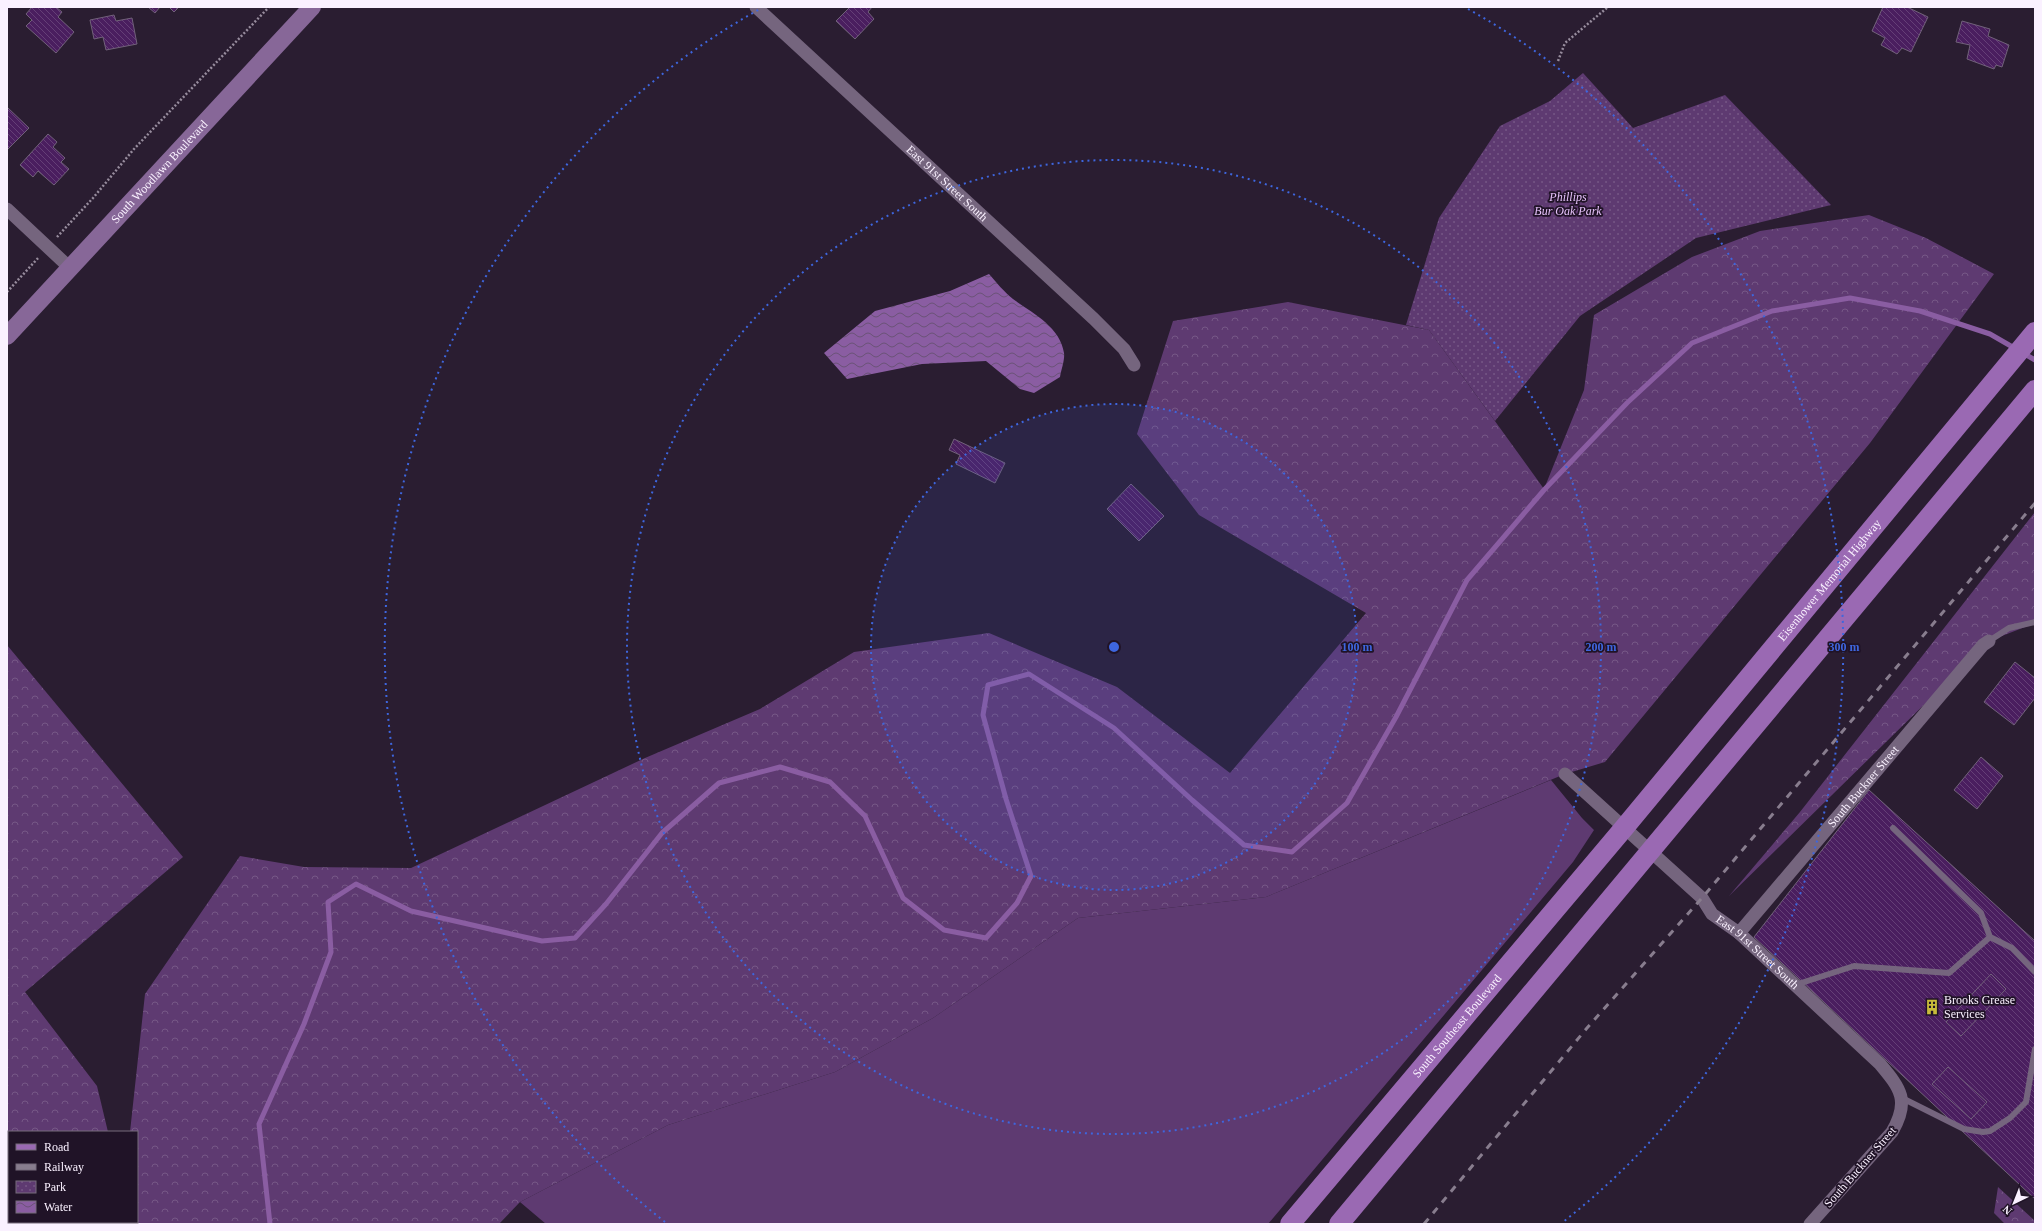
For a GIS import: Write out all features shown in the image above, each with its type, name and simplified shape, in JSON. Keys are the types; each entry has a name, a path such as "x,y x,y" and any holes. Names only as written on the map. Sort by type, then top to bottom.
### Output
{"main road":[{"name":"Eisenhower Memorial Highway","path":"1624,828 1972,406 2035,332"},
{"path":"1339,1224 2035,390"},
{"name":"South Southeast Boulevard","path":"1290,1224 1624,828"}],"street":[{"name":"South Woodlawn Boulevard","path":"7,336 312,7"},
{"name":"East 91st Street South","path":"756,7 1094,319 1124,349 1134,365"},
{"path":"7,209 70,268"},
{"name":"South Buckner Street","path":"1739,933 1983,645 1989,641"},
{"name":"East 91st Street South","path":"1566,774 1650,853 1702,898 1712,914 1739,933 1880,1064 1898,1086 1902,1098"},
{"name":"South Buckner Street","path":"1810,1224 1892,1132 1898,1122 1902,1110 1902,1098"}],"lane":[{"path":"1989,641 2009,628 2035,622"},
{"path":"1894,828 1981,913 1990,937 2012,948 2035,972"},
{"path":"1796,985 1854,966 1950,973 1990,937"},
{"path":"1902,1098 1964,1129 1983,1132 1990,1131 2010,1118 2026,1102 2035,1049"}],"path":[{"path":"7,292 93,198 134,149 269,7"},
{"path":"1558,62 1564,43 1608,7"}],"green space":[{"name":"Phillips Bur Oak Park","path":"1583,73 1633,128 1725,95 1831,205 1696,238 1580,316 1495,421 1429,330 1406,325 1439,218 1500,126 1550,101"},
{"path":"1869,215 1926,238 1994,274 1870,443 1605,762 1565,774 1266,897 1078,918 933,1018 835,1072 668,1125 520,1202 499,1224 114,1224 138,1223 138,1131 130,1131 145,994 240,856 304,867 411,868 645,758 760,709 854,652 989,633 1117,687 1230,773 1366,613 1199,515 1137,434 1173,321 1288,302 1429,330 1544,489 1584,390 1594,315 1692,257 1760,231"},
{"path":"2035,512 2035,623 1989,641 1729,896 1800,812"},
{"path":"7,645 183,857 25,992 97,1086 108,1131 8,1131 8,1223 98,1223 7,1224"},
{"path":"1551,780 1582,818 1594,830 1573,862 1268,1224 546,1224 520,1202 668,1125 835,1072 933,1018 1078,918 1266,897"},
{"path":"1998,1187 2035,1221 2035,1224 2005,1224 1994,1213"}],"water":[{"path":"989,274 1013,299 1044,321 1057,335 1061,344 1064,356 1060,377 1034,393 1020,389 986,361 922,364 847,379 824,353 875,311 950,291"}],"building":[{"path":"32,7 56,7 62,12 58,17 74,32 56,53 26,26 32,20 26,14"},
{"path":"148,7 160,7 155,13"},
{"path":"169,7 179,7 174,12"},
{"path":"850,7 872,7 868,12 874,19 855,39 836,21"},
{"path":"1883,7 1907,7 1928,17 1911,52 1902,48 1897,54 1881,45 1885,38 1872,31"},
{"path":"114,15 116,21 132,18 137,44 106,50 103,37 94,39 90,20"},
{"path":"1962,21 1990,29 1988,36 2009,45 2002,67 1996,65 1994,69 1967,59 1970,45 1956,42"},
{"path":"7,107 29,128 8,149 7,148"},
{"path":"48,134 57,142 53,147 65,158 61,162 69,169 54,185 38,171 33,177 20,165"},
{"path":"954,439 1005,463 995,483 956,464 960,455 949,450"},
{"path":"1131,484 1164,516 1139,541 1107,509"},
{"path":"2015,662 2035,678 2035,698 2014,725 1984,702"},
{"path":"1981,757 2003,776 1977,809 1954,790"},
{"name":"Brooks Grease Services","path":"1869,790 2035,941 2035,1199 1754,937"},
{"path":"1991,974 2006,989 1961,1036 1946,1022"},
{"path":"1948,1067 1987,1102 1971,1119 1932,1084"}],"waterway":[{"path":"270,1224 259,1124 304,1024 331,952 328,902 356,884 411,911 542,941 575,938 606,904 662,833 719,783 780,767 830,782 865,816 903,898 944,930 986,938 1017,903 1031,876 1006,799 983,715 988,685 1029,674 1114,728 1192,800 1244,845 1292,852 1347,803 1396,717 1467,580 1544,490 1627,403 1692,343 1772,311 1850,298 1920,311 1990,334 2016,349"},
{"path":"2023,353 2035,360"}],"railway":[{"path":"1424,1224 1587,1028 1702,898 2035,503"}],"place":[{"name":"Brooks Grease Services","path":"1932,1007"}]}
